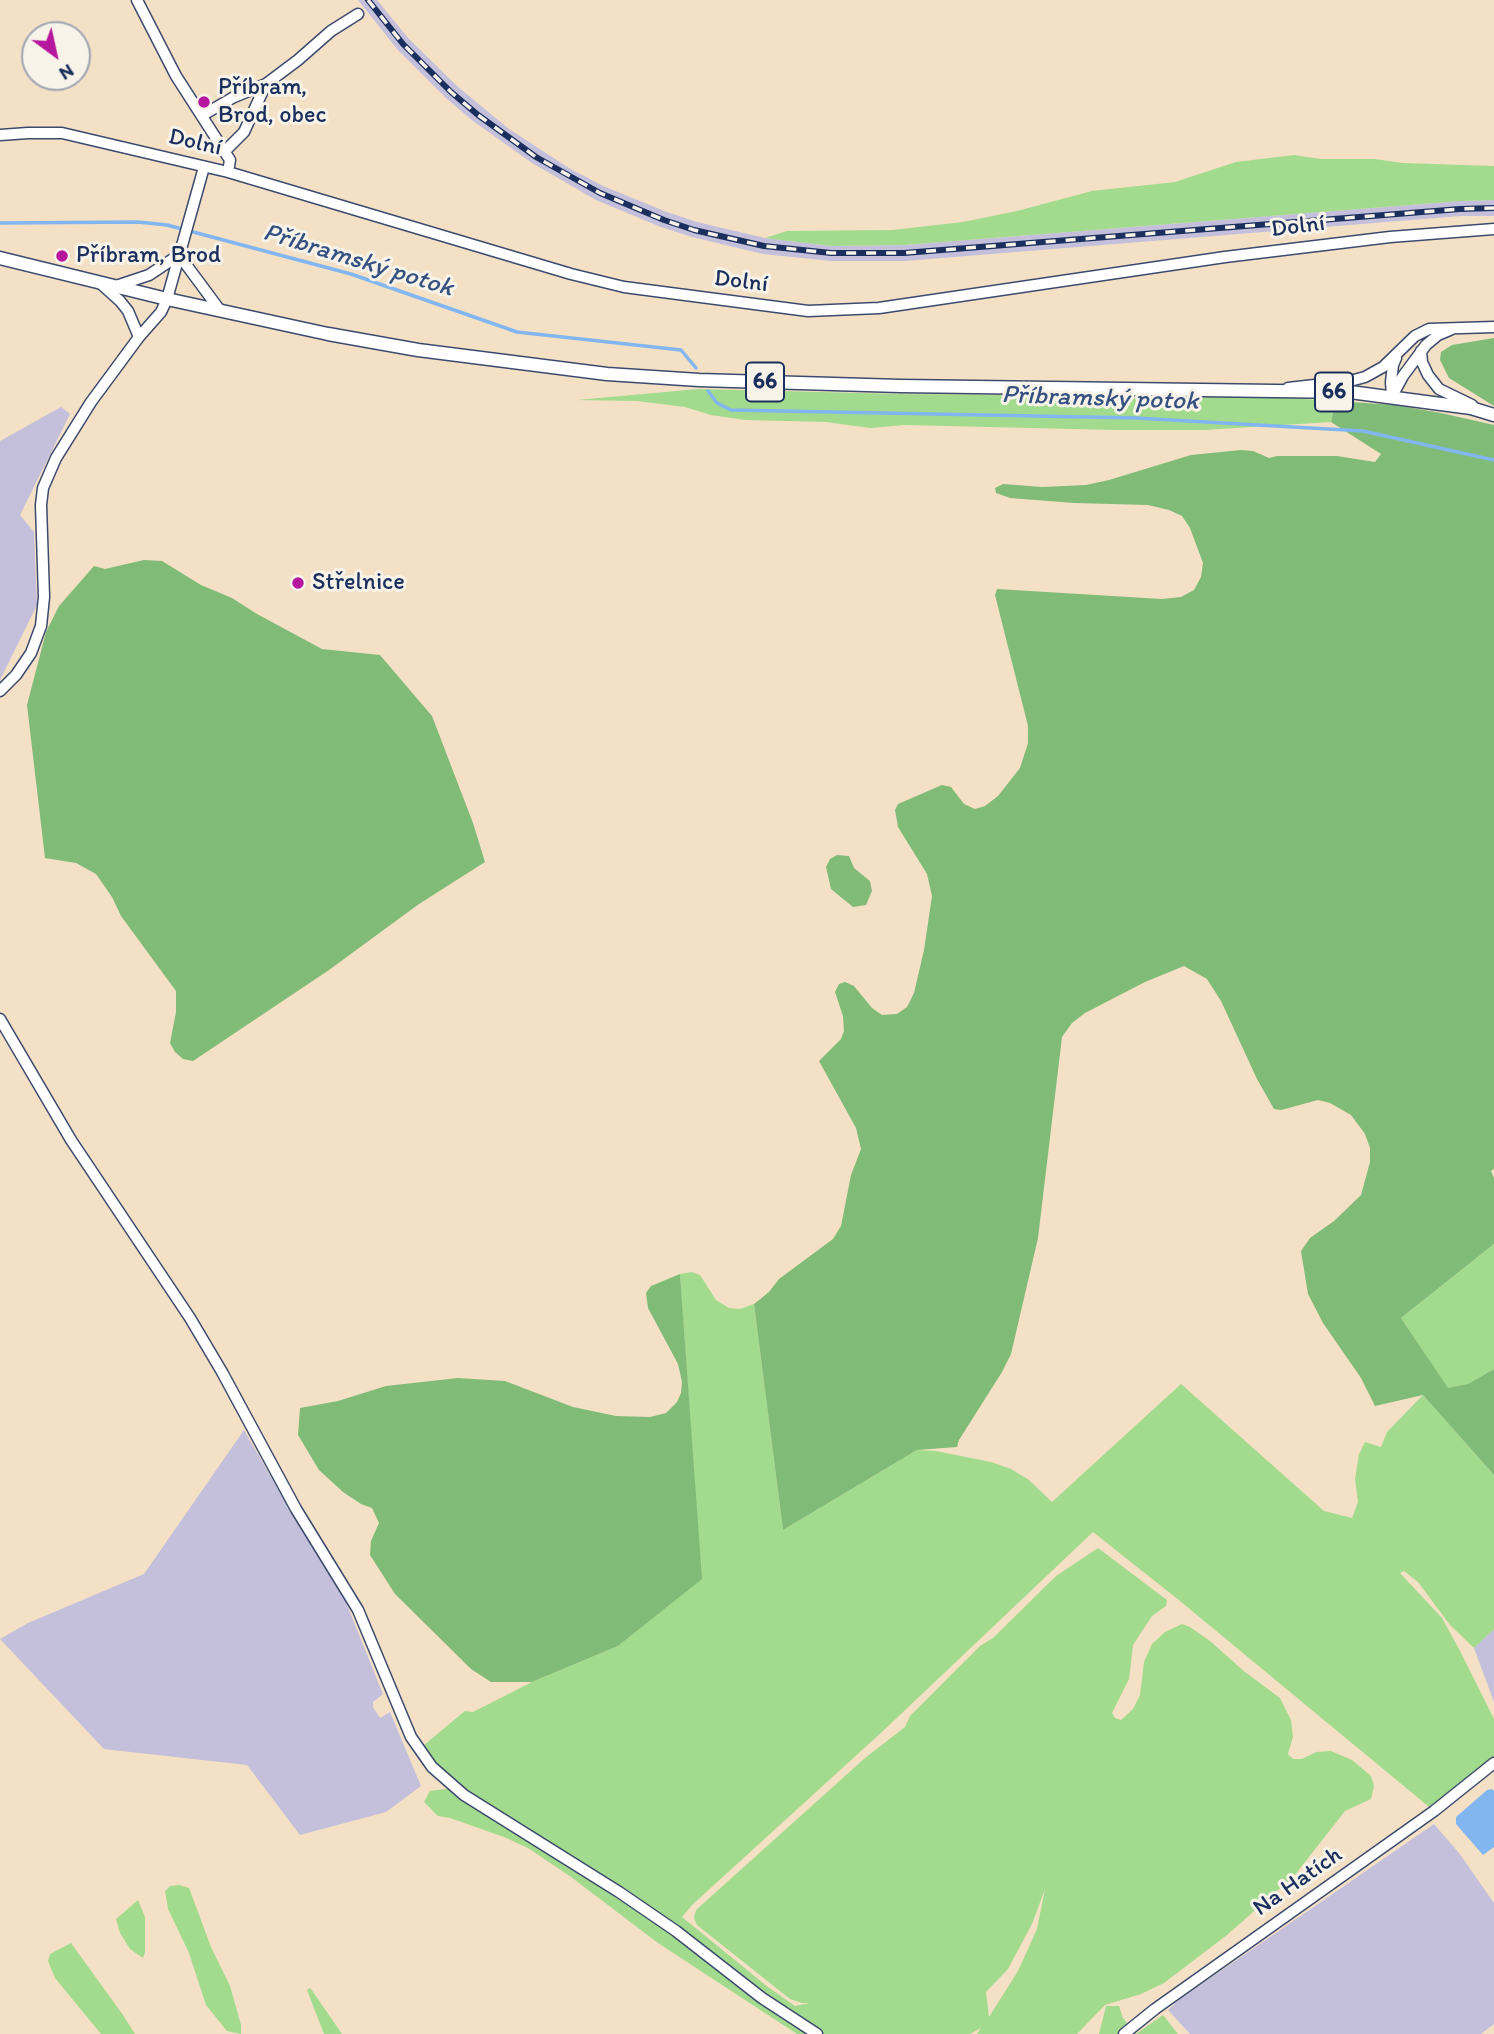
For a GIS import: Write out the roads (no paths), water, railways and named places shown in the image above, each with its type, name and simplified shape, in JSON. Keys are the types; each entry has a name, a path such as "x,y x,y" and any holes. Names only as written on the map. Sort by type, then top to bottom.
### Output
{"main road":[{"name":"66","path":"0,258 167,299 328,334 418,350 620,375 900,386 1350,392 1471,408 1494,415"}],"street":[{"path":"137,0 176,76 230,160 228,172"},
{"path":"203,115 234,97 266,84 298,61 331,31 358,14"},
{"path":"225,151 244,132 266,84"},
{"name":"Dolní","path":"0,135 62,133 228,172 571,274 624,287 808,311 879,308 1238,256 1390,237 1494,229"},
{"path":"0,691 16,676 32,653 41,625 44,597 41,505 43,488 73,429 139,337 161,312 204,167"},
{"path":"116,286 149,275 179,256"},
{"path":"179,256 219,309"},
{"path":"99,282 128,310 139,337"},
{"path":"1392,396 1421,351 1438,335 1463,327"},
{"path":"1276,391 1298,385 1350,382 1365,377 1383,367 1415,336 1429,329 1494,327"},
{"path":"1392,396 1392,365 1400,351"},
{"path":"1421,351 1428,376 1440,389 1448,396 1494,415"},
{"path":"0,1019 71,1140 190,1318 222,1372 296,1509 358,1610 411,1737 432,1767 464,1795 619,1892 676,1931 762,1998 817,2034"},
{"name":"Na Hatích","path":"1124,2034 1155,2009 1434,1811 1494,1763"}],"water":[{"path":"1492,1789 1494,1847 1483,1855 1456,1824 1456,1817 1487,1790"}],"waterway":[{"name":"Příbramský potok","path":"0,223 138,222 167,225 351,274 517,332 681,350 696,368"},
{"name":"Příbramský potok","path":"708,391 717,403 731,410 1136,418 1363,431 1494,460"}],"railway":[{"path":"368,0 403,44 451,92 536,157 600,193 664,220 694,230 764,246 831,253 904,253 1494,208"}],"place":[{"name":"Příbram, Brod, obec","path":"204,102"},
{"name":"Příbram, Brod","path":"62,256"},
{"name":"Střelnice","path":"298,583"}]}
